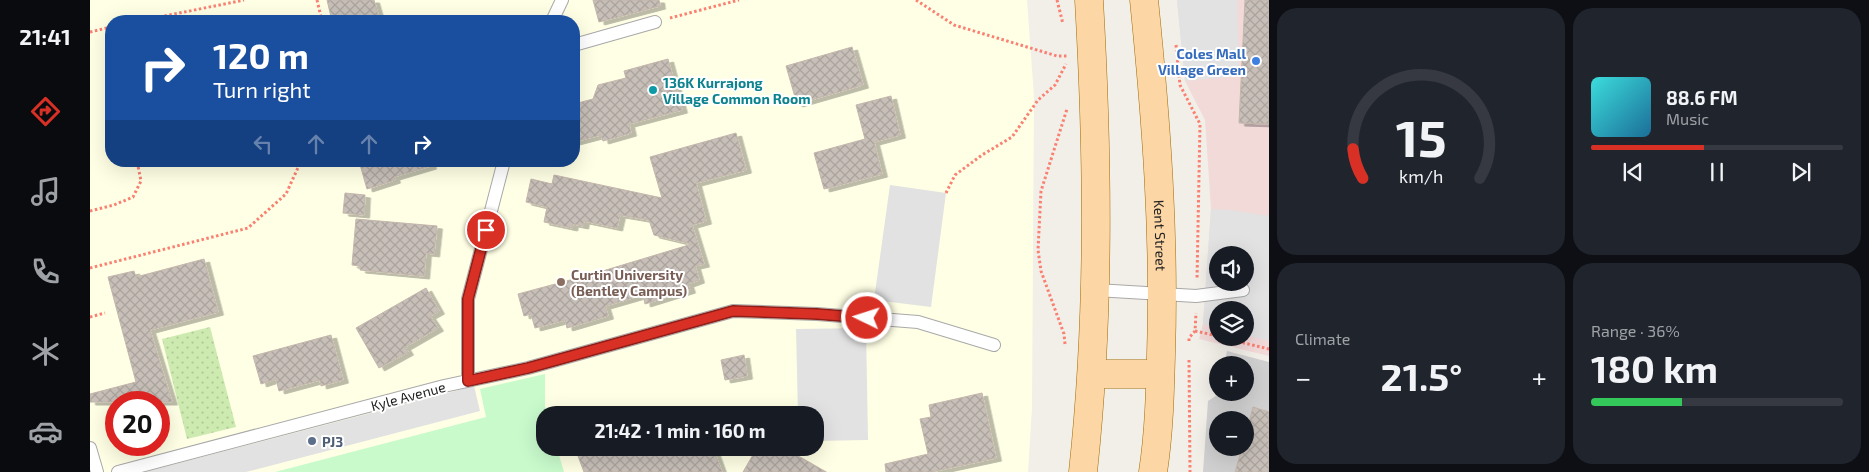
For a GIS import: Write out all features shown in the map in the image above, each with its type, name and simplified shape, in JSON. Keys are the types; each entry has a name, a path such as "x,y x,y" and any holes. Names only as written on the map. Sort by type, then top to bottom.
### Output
{"main road":[{"path":"1083,472 1090,406 1096,290 1095,134 1089,0"},
{"name":"Kent Street","path":"1144,0 1160,183 1163,294 1158,442 1153,472"},
{"path":"1092,374 1160,374"}],"lane":[{"path":"555,15 562,0"},
{"path":"580,43 655,22"},
{"path":"468,381 468,299 502,167"},
{"path":"1096,290 1196,296 1235,291"},
{"name":"Kyle Avenue","path":"118,472 468,381 528,368 733,311 817,314 918,322 994,345"},
{"path":"90,448 96,472"}],"path":[{"path":"170,15 244,0"},
{"path":"317,0 321,15"},
{"path":"655,22 739,0"},
{"path":"916,0 954,25 1057,56 1070,56"},
{"path":"1057,0 1064,28"},
{"path":"90,32 105,29"},
{"path":"1176,38 1180,85 1200,124 1195,331 1189,338 1189,348"},
{"path":"1068,47 1070,65"},
{"path":"946,193 955,175 982,154 1012,137 1038,100 1055,86 1070,56"},
{"path":"1066,347 1064,334 1041,271 1038,250 1041,191 1067,109 1068,100"},
{"path":"90,211 114,205 133,197 141,181 138,167"},
{"path":"90,268 248,228 286,194 299,167"},
{"path":"90,317 105,313"},
{"path":"1195,331 1209,334"},
{"path":"1254,345 1269,349"},
{"path":"1189,358 1190,472"}],"shaded area":[{"name":"Curtin University (Bentley Campus)","path":"90,0 1027,0 1034,97 1032,408 1028,472 90,472"},
{"path":"1177,0 1269,0 1269,356 1228,346 1254,346 1254,301 1209,301 1209,341 1199,339 1203,324 1211,209 1205,120 1185,81"},
{"path":"1177,0 1237,0 1239,76 1185,81"},
{"path":"890,185 946,193 931,307 874,300"},
{"path":"1211,209 1269,216 1269,341 1254,337 1254,301 1209,301 1209,326 1203,324"},
{"path":"866,328 868,440 824,441 824,406 798,406 796,329"},
{"path":"1227,351 1246,356 1226,356"},
{"path":"1254,358 1269,362 1269,472 1203,472 1208,401 1254,401"},
{"name":"PJ3","path":"474,386 480,411 246,472 145,472"}],"green space":[{"path":"210,327 236,427 187,439 162,339"},
{"path":"545,374 545,406 536,406 536,456 559,456 564,472 275,472 486,417 480,389"}],"building":[{"path":"327,0 374,0 378,15 331,15"},
{"path":"593,0 659,0 660,6 599,22"},
{"name":"Coles Mall Village Green","path":"1245,0 1269,0 1269,124 1239,123"},
{"path":"852,47 863,85 797,104 786,66"},
{"path":"668,59 682,110 629,124 631,133 603,141 601,135 580,140 580,102 593,99 598,85 626,78 624,71"},
{"path":"891,96 900,135 874,142 882,174 824,189 814,153 865,139 856,105"},
{"path":"736,133 746,170 696,183 706,221 692,225 704,264 695,266 699,280 688,284 690,290 645,304 643,295 605,306 608,316 567,328 565,320 535,328 531,314 524,316 518,294 692,244 654,235 649,220 620,215 617,228 584,221 583,226 573,224 572,228 544,222 547,207 526,202 531,179 552,184 554,175 662,198 650,157"},
{"path":"361,167 428,167 394,177 395,180 367,189"},
{"path":"345,193 365,195 364,215 343,213"},
{"path":"356,219 437,226 434,254 426,253 424,276 360,270 360,266 352,265"},
{"path":"204,259 218,312 150,330 169,391 105,391 105,402 90,402 90,394 136,382 108,277 134,271 136,277"},
{"path":"426,288 439,311 430,316 438,328 405,347 408,352 379,368 356,328"},
{"path":"331,335 343,380 321,386 320,380 279,391 276,379 261,384 253,356"},
{"path":"744,355 747,376 725,380 721,360"},
{"path":"982,393 996,458 931,472 886,472 885,464 928,454 920,419 931,417 929,405"},
{"path":"1253,407 1269,412 1269,472 1235,472 1240,456 1254,456 1254,411 1252,411"},
{"path":"578,456 716,456 722,472 584,472"},
{"path":"752,456 798,456 826,472 743,472"}],"place":[{"name":"Coles Mall Village Green","path":"1256,61"},
{"name":"136K Kurrajong Village Common Room","path":"653,90"},
{"name":"Curtin University (Bentley Campus)","path":"561,282"},
{"name":"PJ3","path":"312,441"}],"route":[{"path":"486,230 468,299 468,381 528,368 733,311 867,318"}]}
